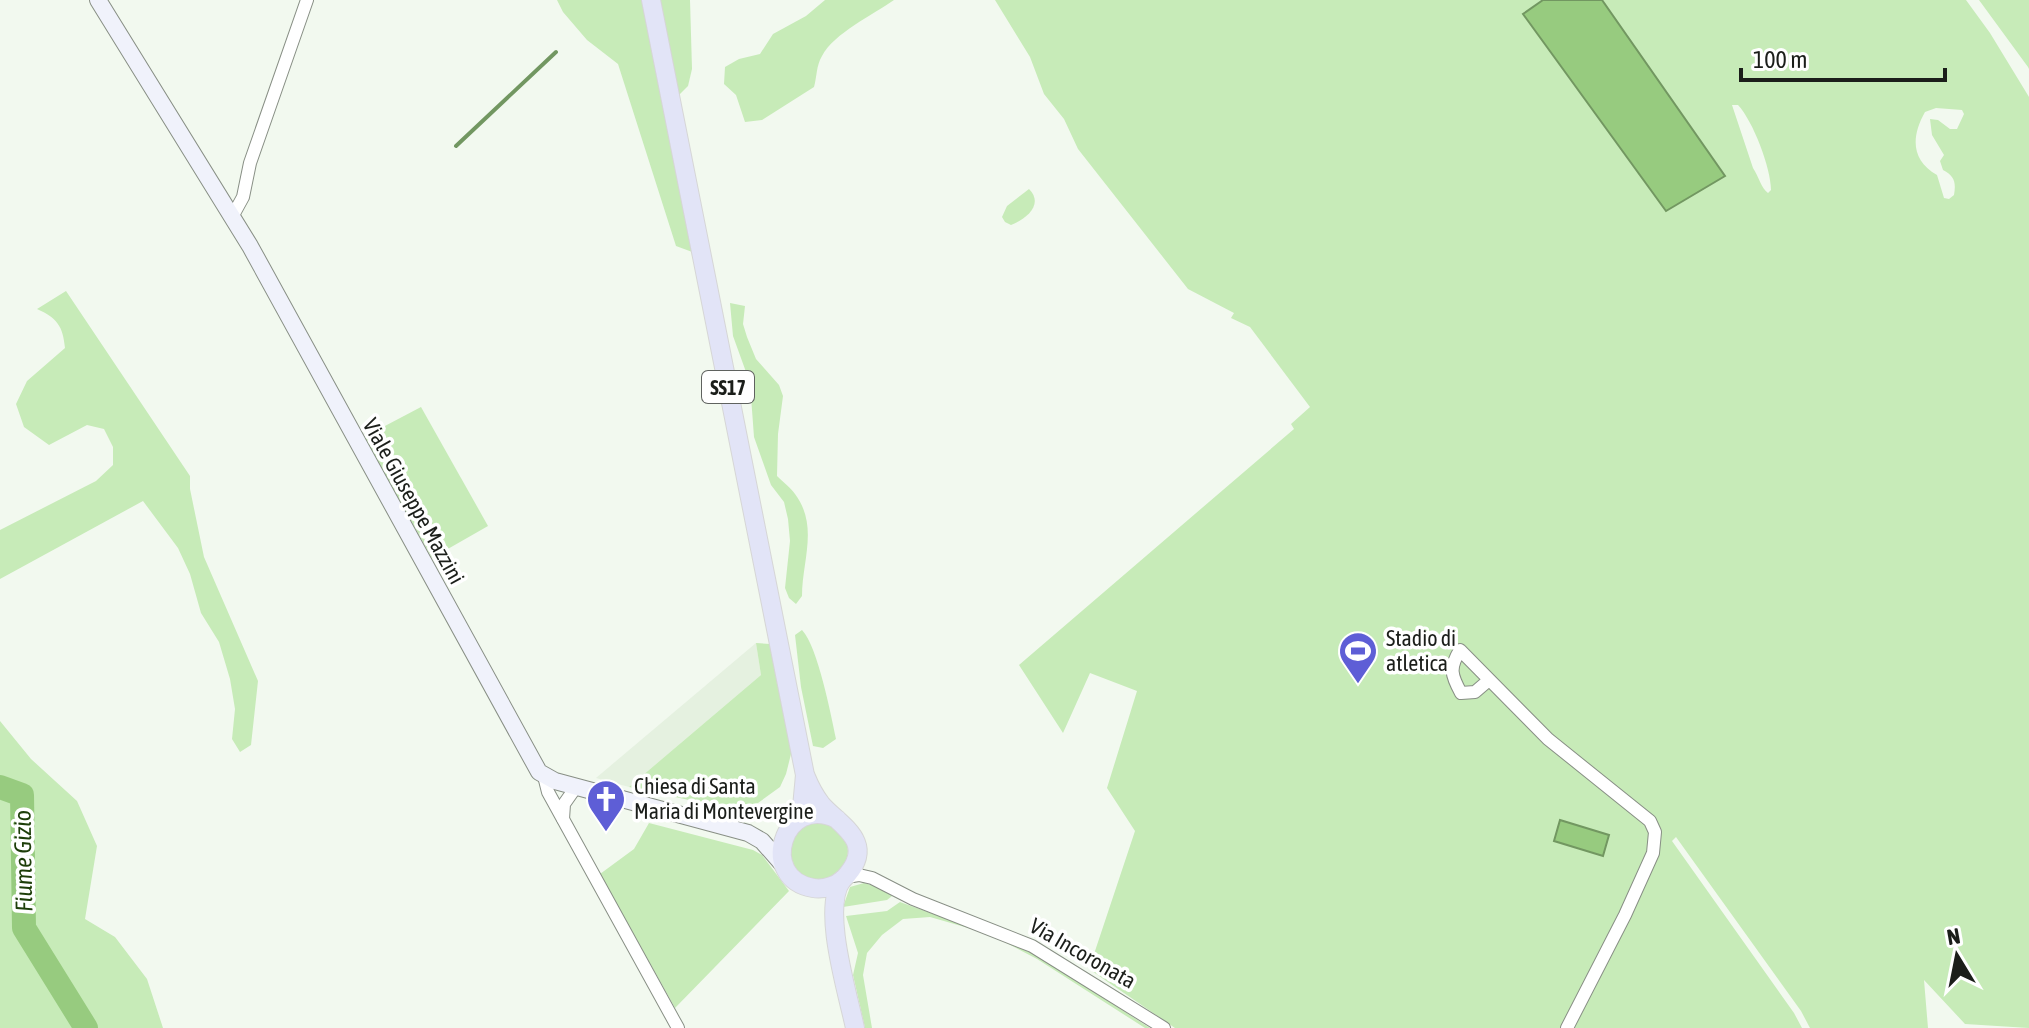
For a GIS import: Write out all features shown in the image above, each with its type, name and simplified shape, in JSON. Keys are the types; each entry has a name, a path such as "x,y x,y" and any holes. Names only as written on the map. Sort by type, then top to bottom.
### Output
{"main road":[{"name":"Viale Giuseppe Mazzini","path":"98,0 232,217 529,756 544,776"},
{"name":"SS17","path":"651,0 805,775 802,807 791,826"},
{"name":"SS17","path":"805,775 821,804 837,819"},
{"path":"544,776 748,833 762,841 794,879 818,895 835,923"},
{"path":"748,833 774,833 814,814 826,814 837,819 852,834 856,850 853,864 835,892 835,923 855,1028"},
{"path":"784,866 782,846 791,826"},
{"path":"808,887 829,887 844,878"}],"street":[{"path":"232,217 243,197 250,163 307,0"},
{"path":"1489,680 1548,739 1650,821 1655,832 1653,853 1567,1028"},
{"name":"Viale Giuseppe Mazzini","path":"544,776 545,786 678,1028"},
{"path":"563,819 566,798 576,787"},
{"name":"Via Incoronata","path":"856,850 869,868 889,886"},
{"name":"Via Incoronata","path":"844,878 866,876 923,904 1032,946 1164,1028"}],"shaded area":[{"path":"557,0 645,0 695,253 676,246 618,64 587,40"},
{"path":"660,0 690,0 692,69 688,86 679,95"},
{"path":"825,0 894,0 835,40 822,56 814,87 762,120 745,122 736,95 724,84 725,67 739,59 760,54 773,34 806,16"},
{"path":"995,0 1543,0 1523,14 1667,211 1725,175 1602,0 1966,0 2029,97 2029,1028 1965,1024 1924,980 1928,1028 1810,1028 1676,837 1672,841 1802,1028 1175,1028 1089,969 1135,831 1107,788 1137,691 1090,673 1063,733 1019,665 1294,429 1291,424 1310,407 1250,327 1231,318 1234,313 1188,289 1078,149 1064,119 1044,94 1030,57","holes":["1732,105 1738,105 1744,112 1760,145 1770,181 1771,190 1768,193 1753,168","1936,108 1962,110 1964,114 1957,129 1950,129 1938,120 1930,119 1932,135 1944,155 1940,161 1943,170 1955,183 1954,195 1949,199 1944,198 1937,175 1922,162 1916,147 1920,121 1925,112"]},
{"path":"1543,0 1602,0 1725,176 1666,211 1523,14"},
{"path":"1979,0 2029,0 2029,69 2028,67"},
{"path":"1029,189 1035,200 1032,210 1011,225 1005,222 1002,217 1007,206"},
{"path":"66,291 190,476 204,557 258,681 251,745 240,752 232,739 235,709 219,642 201,613 190,574 178,548 143,501 0,579 0,530 96,481 113,465 113,447 104,429 87,425 49,445 24,427 16,404 27,381 65,348 58,324 37,309"},
{"path":"730,303 745,306 743,324 756,359 779,385 783,396 777,476 802,506 808,531 802,596 796,604 785,588 790,541 788,519 784,502 771,485 754,437 750,383 733,336"},
{"path":"421,407 488,526 432,558 364,437"},
{"path":"802,630 818,666 836,739 823,748 813,746 801,687 795,635"},
{"path":"756,643 761,675 629,787 596,778"},
{"path":"756,643 770,644 793,746 780,787 758,803 735,810 629,787 761,675"},
{"path":"0,721 31,759 77,801 97,846 85,919 115,937 147,979 163,1028 0,1028"},
{"path":"1560,820 1609,835 1603,856 1554,841"},
{"path":"819,822 840,830 848,851 840,872 819,880 798,872 790,851 798,830"},
{"path":"649,823 753,850 762,855 789,891 675,1008 600,874 634,849"},
{"path":"864,883 879,887 892,896 887,900 843,907 850,887"},
{"path":"900,902 989,934 930,917 903,919 882,935 867,953 863,975 872,1028 865,1028 853,975 858,953 846,916 887,911"},
{"path":"989,934 1040,957 1150,1028 1145,1028 1037,959"}],"waterway":[{"path":"456,146 556,52"},
{"name":"Fiume Gizio","path":"0,787 22,795 24,928 86,1028"}],"place":[{"name":"Stadio di atletica","path":"1358,685"},
{"name":"Chiesa di Santa Maria di Montevergine","path":"606,833"}]}
